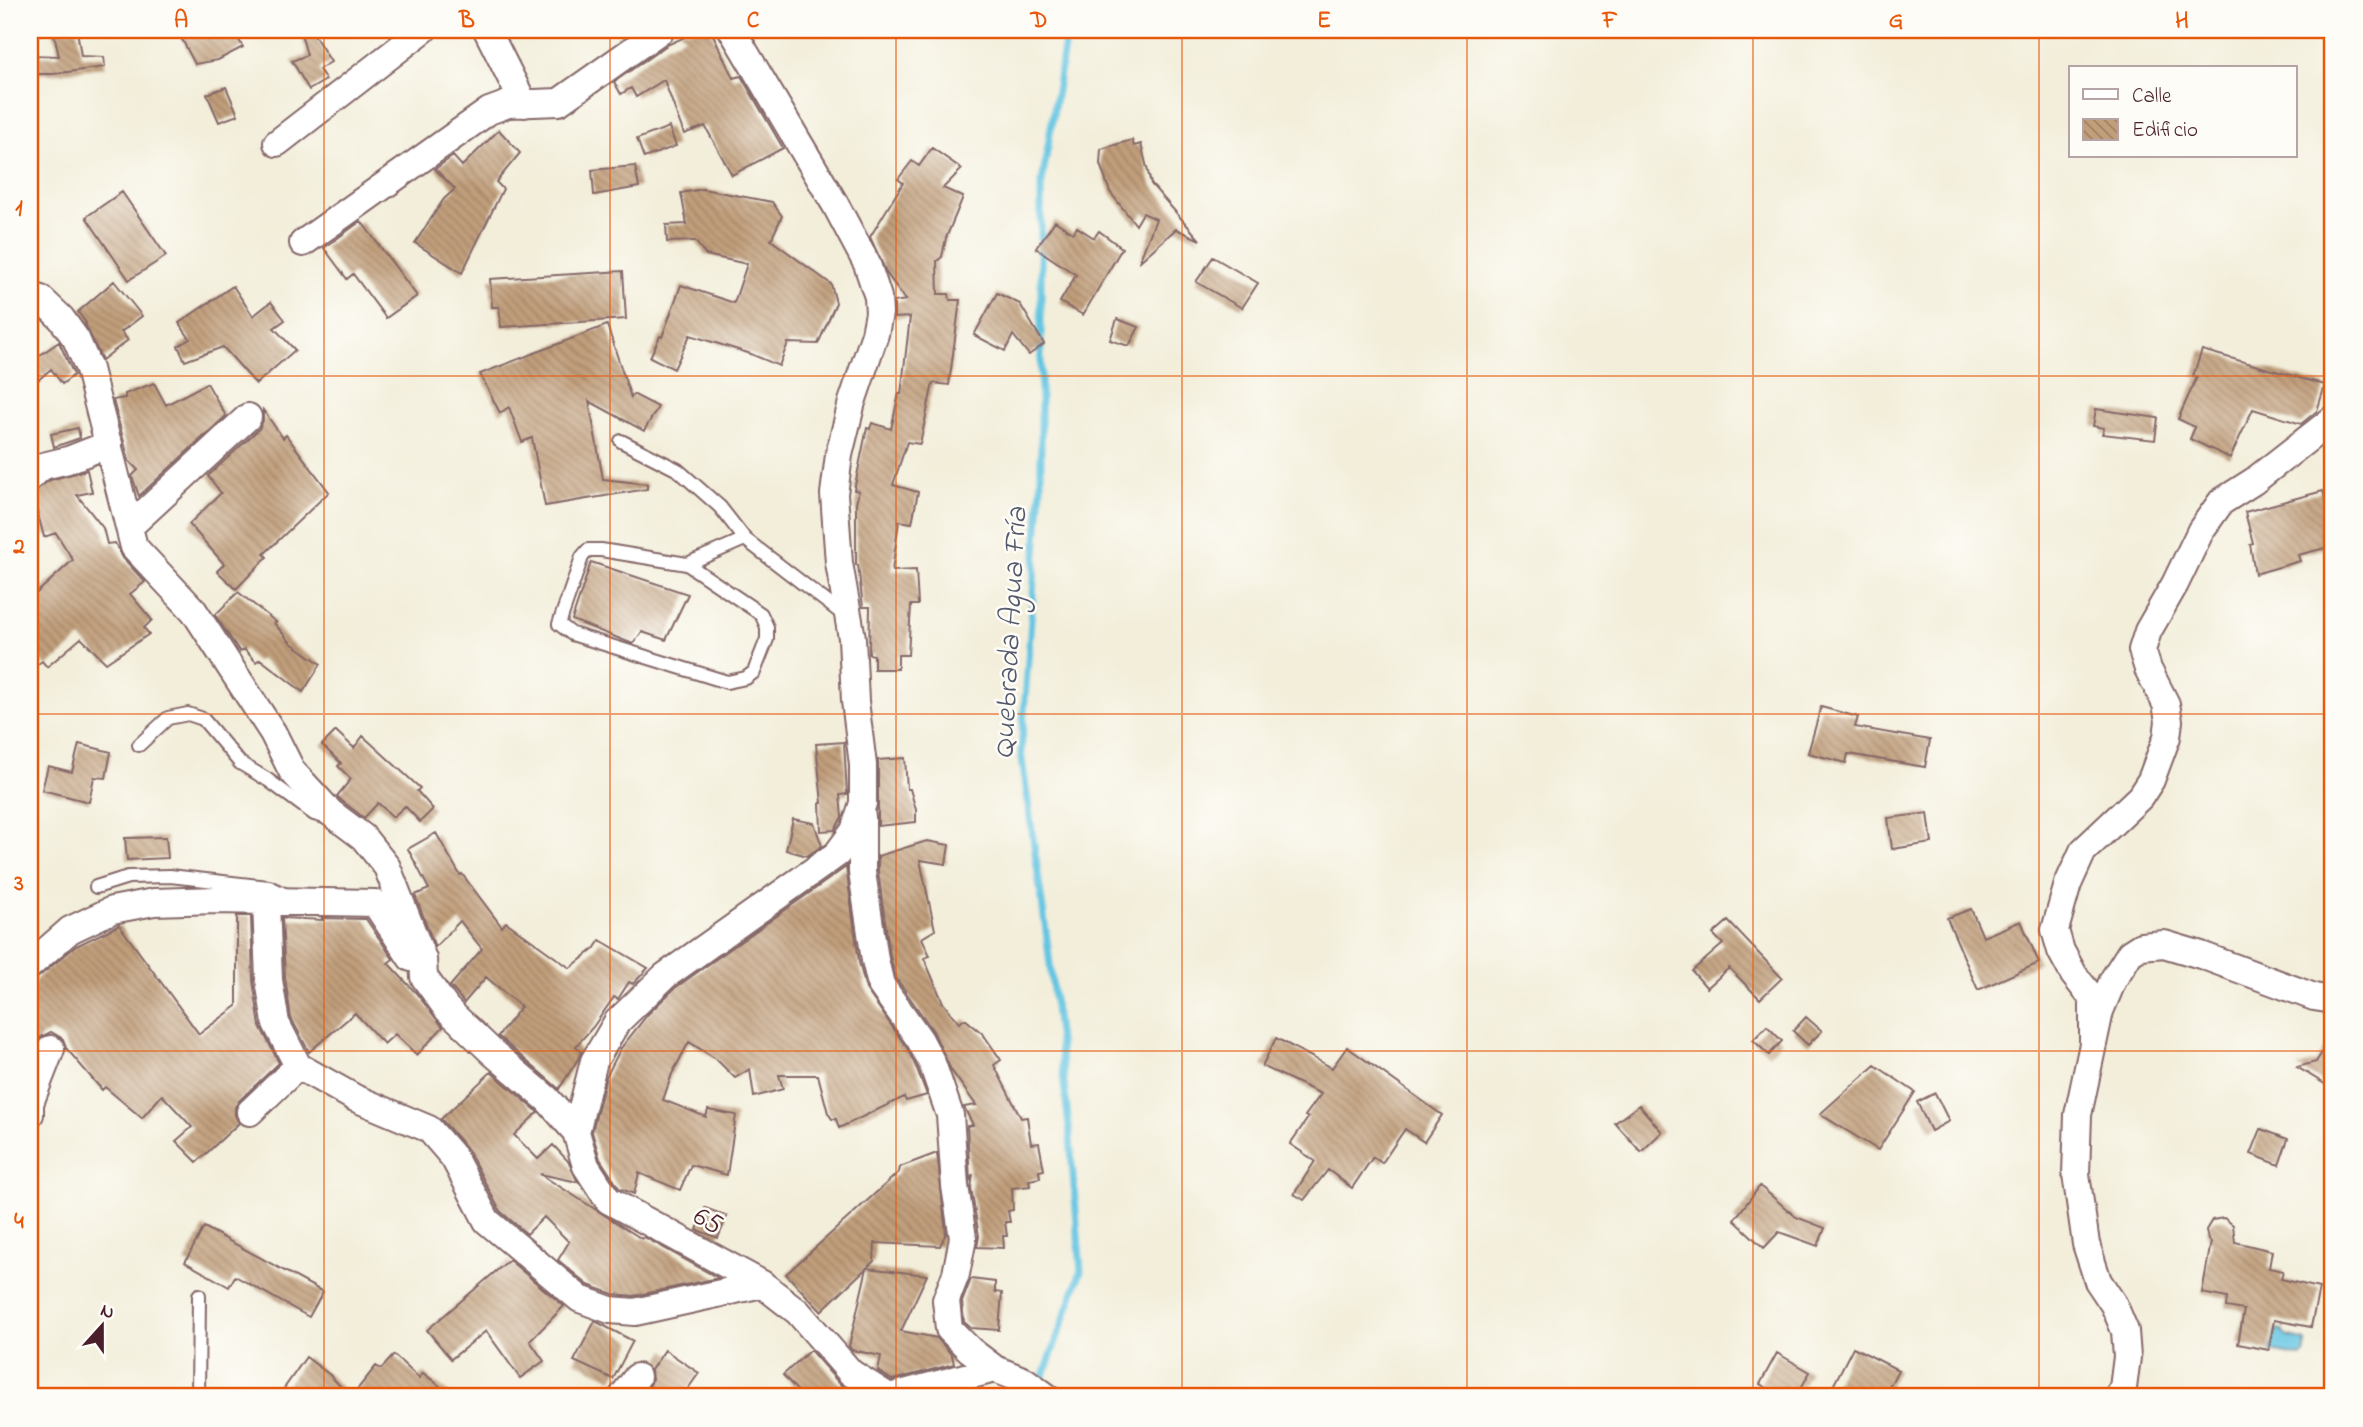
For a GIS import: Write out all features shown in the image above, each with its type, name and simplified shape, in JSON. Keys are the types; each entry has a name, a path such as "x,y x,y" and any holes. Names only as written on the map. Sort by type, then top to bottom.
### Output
{"street":[{"path":"276,143 423,30"},
{"path":"487,30 524,104"},
{"path":"303,243 489,111 508,104 559,102 661,30"},
{"path":"732,30 835,204 867,264 878,297 879,313 875,334 852,402 839,455 835,494 839,563 852,638 855,701 863,765 860,847 862,872 875,960 881,985 920,1040 939,1078 950,1115 954,1136 955,1186 963,1238 956,1274 946,1300 949,1329 995,1369 1025,1381 1047,1397"},
{"path":"30,295 41,299 61,318 76,339 89,369 134,547 194,611 273,733 292,771 331,813 363,836 387,867 423,959 424,976 447,1009 547,1099 576,1132"},
{"path":"129,527 248,417"},
{"path":"2093,1042 2093,999 2074,975 2061,951 2055,930 2068,884 2083,850 2140,797 2151,780 2167,737 2169,721 2166,704 2148,669 2142,650 2148,631 2201,530 2221,502 2254,481 2333,419"},
{"path":"30,477 43,466 68,460 109,444"},
{"path":"576,1132 594,1061 617,1022 665,976 837,854 854,831 863,803"},
{"path":"30,965 70,930 112,910 154,902 217,900 374,903 411,958 423,959"},
{"path":"266,902 269,980 276,1023 298,1066 355,1098 429,1129 454,1158 487,1221 580,1299 610,1310 635,1312 762,1284"},
{"path":"2117,1397 2123,1388 2127,1357 2125,1331 2114,1305 2098,1282 2087,1249 2076,1174 2078,1115 2101,1011 2113,980 2130,953 2141,946 2164,944 2314,997 2333,1000"},
{"path":"30,1114 30,1103 51,1049"},
{"path":"250,1112 298,1066"},
{"name":"65","path":"576,1132 586,1166 608,1200 762,1284 798,1312 851,1373 889,1397 995,1369"}],"lane":[{"path":"621,441 678,470 720,507 745,539 848,618"},
{"path":"687,564 761,614 768,627 767,639 754,672 746,678 727,682 572,634 559,624 582,557 588,550 687,564 745,539"},
{"path":"139,745 167,718 188,714 203,719 240,762 314,814 345,823"},
{"path":"96,887 128,877 170,876 269,887 281,894 374,903"},
{"path":"198,1397 199,1295"}],"water":[{"path":"2276,1330 2282,1331 2286,1336 2306,1341 2304,1355 2301,1357 2271,1351"}],"building":[{"path":"53,30 77,30 81,56 104,57 105,67 53,74 30,74 30,55 59,56"},
{"path":"177,30 233,30 243,47 218,60 195,64"},
{"path":"300,30 311,30 331,62 319,69 326,80 309,90 292,61 307,55"},
{"path":"679,30 711,30 733,78 741,76 783,148 732,175 705,126 684,134 664,80 636,97 631,88 621,94 614,82 667,45 685,37"},
{"path":"226,87 238,115 219,122 207,94"},
{"path":"669,127 676,146 644,158 637,139"},
{"path":"499,130 520,153 496,182 503,189 462,273 415,243 444,199 455,189 435,169 453,156 462,166"},
{"path":"1132,140 1134,146 1141,144 1151,184 1200,240 1176,229 1139,262 1156,219 1143,213 1136,225 1110,192 1100,164 1101,149"},
{"path":"932,148 962,169 943,188 963,197 946,238 942,257 937,261 938,294 949,294 950,300 960,300 949,385 933,383 920,444 907,442 893,485 918,492 912,523 899,521 892,571 916,570 918,605 911,605 908,655 898,655 898,669 874,669 874,655 869,654 870,607 863,607 856,565 856,503 859,491 854,490 867,428 870,429 872,423 891,429 901,394 910,317 894,318 894,302 906,300 887,274 870,237 903,183 898,179 912,161 919,166"},
{"path":"635,166 639,187 594,195 592,170"},
{"path":"703,189 772,202 782,216 771,240 831,284 836,303 818,344 788,343 779,366 751,354 690,335 674,369 650,357 660,336 662,337 681,285 734,303 747,264 706,255 695,241 667,242 666,225 687,224 681,193"},
{"path":"122,192 166,256 129,280 86,217"},
{"path":"361,221 417,296 386,318 353,274 347,279 324,248"},
{"path":"1055,221 1073,233 1077,227 1094,238 1099,231 1122,248 1083,315 1060,302 1076,275 1036,248"},
{"path":"1213,257 1258,283 1242,308 1196,282"},
{"path":"623,271 626,319 501,327 499,307 492,307 490,279"},
{"path":"114,281 142,316 121,332 128,340 102,360 86,323 78,312"},
{"path":"233,286 253,316 271,302 285,320 274,328 295,350 256,384 223,347 185,361 178,346 190,339 179,323"},
{"path":"997,293 1020,304 1044,344 1029,355 1013,335 1005,351 974,335"},
{"path":"1117,319 1139,327 1129,346 1110,340"},
{"path":"607,325 631,398 633,394 658,407 644,431 589,401 603,479 647,484 647,489 545,506 532,438 522,442 509,407 500,413 480,374"},
{"path":"59,342 74,375 62,384 51,369 30,387 30,362"},
{"path":"2202,350 2325,385 2317,411 2301,424 2253,409 2230,458 2190,439 2195,427 2178,419 2197,377 2193,376"},
{"path":"154,383 166,405 207,383 226,416 139,496 132,476 138,470 129,461 113,400 125,398 125,394"},
{"path":"2096,409 2158,418 2155,440 2102,434 2104,428 2093,426"},
{"path":"263,410 283,438 286,435 329,492 264,554 267,557 236,589 217,571 224,564 189,524 221,493 208,476 259,429 263,421"},
{"path":"78,428 80,438 54,447 51,434"},
{"path":"87,470 92,492 77,495 103,528 107,544 115,543 123,558 145,582 130,594 152,620 144,628 149,634 106,663 81,638 47,667 42,661 30,670 30,635 36,629 30,620 30,599 73,560 56,533 44,537 32,492 50,480"},
{"path":"2323,491 2333,527 2333,546 2298,555 2300,561 2255,574 2250,544 2253,543 2245,512"},
{"path":"591,562 688,594 666,640 642,632 633,644 572,620"},
{"path":"238,592 276,622 274,623 291,643 321,664 303,692 260,659 256,662 244,649 240,652 215,615"},
{"path":"1821,707 1858,717 1855,727 1930,740 1925,767 1848,754 1846,763 1808,753"},
{"path":"336,731 354,748 363,736 420,788 417,791 433,809 420,822 405,806 393,817 378,803 364,818 342,801 337,796 351,779 338,766 341,763 322,745"},
{"path":"844,742 847,794 840,795 842,817 835,830 821,831 822,803 816,744"},
{"path":"79,744 111,752 106,778 94,777 89,802 42,790 48,766 72,772"},
{"path":"905,758 907,789 910,789 916,810 916,822 878,826 878,760"},
{"path":"1928,813 1932,843 1892,849 1888,818"},
{"path":"793,819 814,823 822,846 807,856 786,850"},
{"path":"436,833 460,875 462,874 502,927 506,922 570,968 594,949 600,940 648,968 633,984 629,982 618,999 614,997 576,1046 581,1052 559,1089 498,1036 521,1007 486,977 464,1003 450,986 482,949 460,921 435,947 415,895 429,889 408,849"},
{"path":"166,837 168,858 127,860 125,838"},
{"path":"927,841 949,845 946,864 920,860 935,930 922,938 930,956 924,958 943,1003 959,1023 965,1019 983,1034 1001,1060 994,1065 1021,1118 1027,1117 1031,1144 1039,1143 1044,1170 1039,1171 1040,1178 1029,1180 1030,1186 1012,1188 1013,1210 1008,1211 1010,1222 1005,1222 1007,1236 1003,1236 1004,1248 977,1247 979,1236 971,1188 973,1174 970,1180 967,1126 973,1125 964,1107 976,1105 951,1070 933,1031 896,978 890,957 878,856"},
{"path":"846,867 859,962 866,989 907,1048 927,1095 906,1101 904,1097 839,1128 836,1119 832,1119 828,1113 818,1075 779,1075 783,1089 754,1097 750,1069 735,1078 716,1059 689,1042 672,1074 663,1100 706,1117 708,1110 736,1115 727,1175 691,1165 680,1190 639,1173 634,1194 619,1188 600,1159 592,1132 606,1077 621,1048 648,1014 675,988"},
{"path":"1971,909 1983,937 2021,921 2039,963 1978,990 1947,918"},
{"path":"237,916 251,916 253,981 260,1026 279,1063 235,1107 239,1123 197,1162 176,1141 192,1127 162,1095 142,1118 105,1087 102,1090 66,1048 63,1039 51,1032 41,1037 30,1060 30,990 37,978 76,946 119,925 199,1034 237,1006"},
{"path":"282,918 366,919 393,959 388,963 443,1027 417,1055 395,1034 384,1044 355,1013 309,1052 291,1018 285,978"},
{"path":"1728,921 1782,978 1760,999 1729,968 1707,988 1692,971 1723,944 1713,934"},
{"path":"1806,1017 1822,1031 1808,1045 1793,1031"},
{"path":"1767,1026 1782,1041 1769,1055 1753,1040"},
{"path":"2333,1035 2333,1089 2297,1067 2316,1062"},
{"path":"1276,1038 1332,1068 1347,1047 1442,1115 1424,1142 1405,1129 1382,1163 1373,1157 1352,1188 1328,1170 1304,1200 1294,1194 1315,1161 1290,1144 1321,1094 1262,1066"},
{"path":"1875,1065 1915,1092 1878,1150 1820,1114"},
{"path":"491,1072 538,1112 514,1135 538,1159 553,1145 568,1161 578,1182 540,1174 642,1239 644,1237 718,1278 634,1296 613,1294 588,1285 558,1260 569,1242 544,1217 527,1234 500,1211 468,1150 441,1119"},
{"path":"1935,1093 1949,1121 1931,1131 1917,1102"},
{"path":"1639,1105 1662,1132 1641,1152 1615,1123"},
{"path":"2261,1129 2288,1139 2279,1165 2251,1154"},
{"path":"937,1153 946,1233 940,1246 875,1243 874,1261 821,1311 786,1274 899,1172 900,1167"},
{"path":"1760,1186 1796,1217 1825,1228 1818,1246 1779,1232 1764,1248 1734,1220"},
{"path":"705,1208 727,1216 718,1238 697,1230"},
{"path":"2224,1218 2233,1225 2235,1242 2272,1251 2269,1268 2283,1271 2281,1279 2319,1288 2311,1327 2274,1320 2269,1350 2238,1344 2244,1310 2226,1307 2227,1298 2202,1293 2211,1242 2206,1230 2212,1220"},
{"path":"204,1227 323,1292 309,1317 235,1276 229,1287 185,1262"},
{"path":"509,1260 564,1306 530,1341 544,1361 520,1378 486,1331 451,1359 427,1330"},
{"path":"867,1268 927,1275 901,1331 937,1338 952,1355 954,1364 892,1380 878,1371 881,1356 852,1350 849,1346"},
{"path":"971,1279 995,1282 995,1292 1002,1293 999,1330 971,1328 964,1322 962,1302"},
{"path":"595,1321 633,1341 613,1379 574,1361"},
{"path":"1853,1347 1898,1370 1884,1397 1845,1397 1831,1390"},
{"path":"665,1350 699,1373 682,1397 663,1397 649,1387 652,1380 651,1370"},
{"path":"810,1350 853,1397 803,1397 783,1375"},
{"path":"1777,1353 1810,1372 1796,1397 1783,1397 1760,1384"},
{"path":"394,1355 419,1378 423,1373 454,1397 351,1397 376,1366 381,1369"},
{"path":"306,1357 330,1375 350,1397 278,1397"}],"waterway":[{"name":"Quebrada Agua Fría","path":"1041,1384 1081,1271 1069,1126 1021,752 1041,488 1041,188 1067,30"}]}
